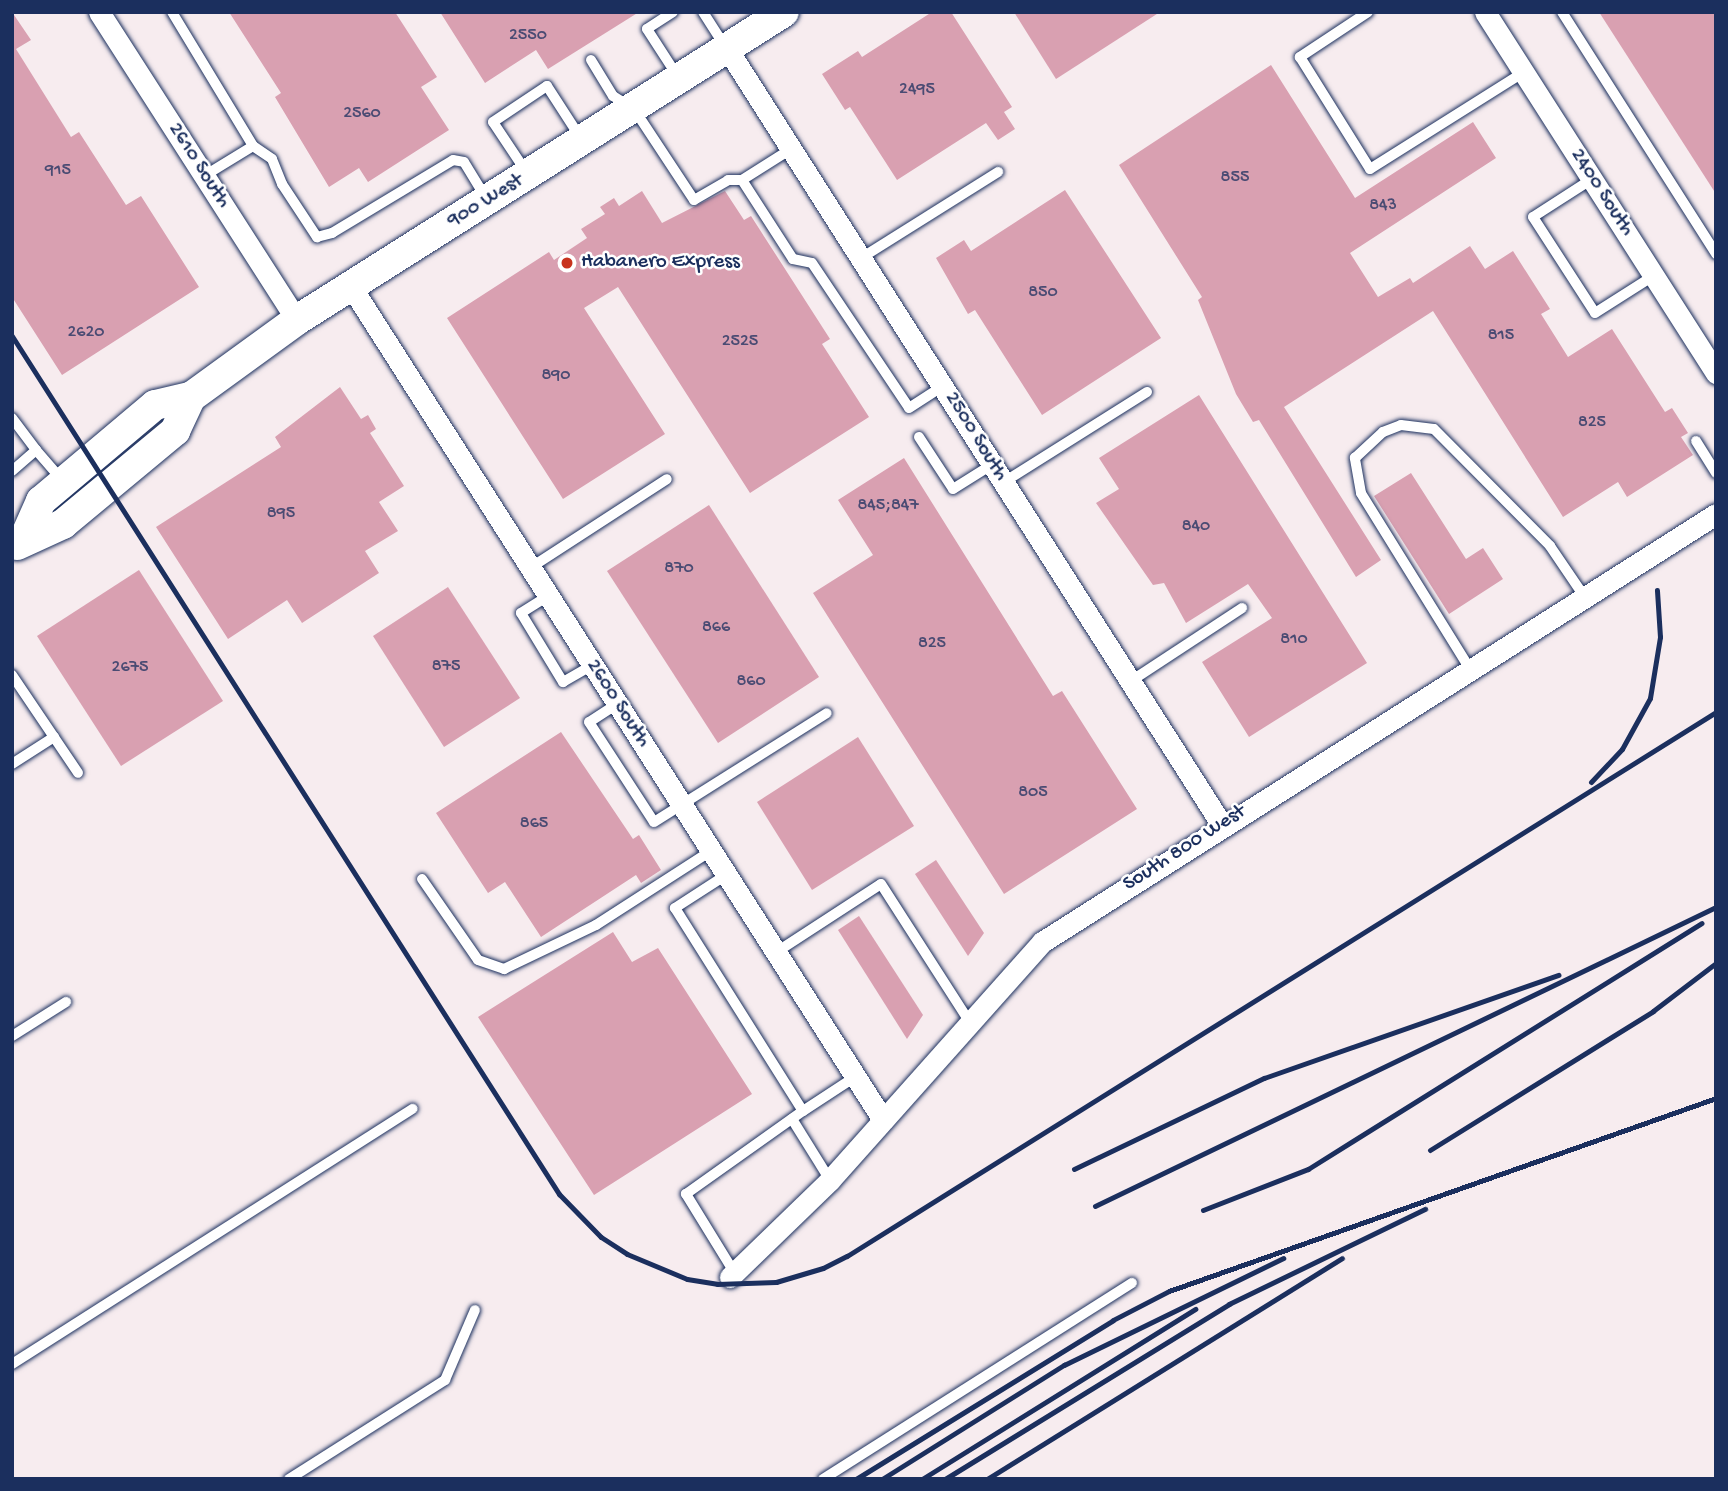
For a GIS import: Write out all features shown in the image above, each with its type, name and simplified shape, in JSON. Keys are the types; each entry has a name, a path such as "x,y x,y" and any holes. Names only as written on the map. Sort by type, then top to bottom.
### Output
{"main road":[{"name":"900 West","path":"18,544 41,501 155,405 191,397 297,320 728,50 768,17"},
{"name":"900 West","path":"18,544 63,524 175,431 191,397"}],"street":[{"name":"2610 South","path":"99,12 297,320"},
{"name":"2400 South","path":"1485,12 1716,373"},
{"name":"2500 South","path":"728,50 1222,825"},
{"name":"2600 South","path":"352,288 883,1120"},
{"name":"South 800 West","path":"732,1274 830,1180 1042,942 1222,825 1716,514"}],"lane":[{"path":"172,12 253,146 272,159 282,184 317,237 332,233 453,160 464,162 488,201"},
{"path":"673,12 647,29 680,80"},
{"path":"703,12 728,50"},
{"path":"1368,12 1300,57 1370,169 1524,72"},
{"path":"1562,12 1716,254"},
{"path":"591,60 613,96 634,109 694,200 728,180 742,180 791,149"},
{"path":"529,176 494,121 547,86 583,141"},
{"path":"204,176 253,146"},
{"path":"861,258 998,172"},
{"path":"1592,179 1533,217 1595,313 1653,276"},
{"path":"742,180 793,259 812,263 909,408 943,386"},
{"path":"919,437 953,489 998,473 1147,392"},
{"path":"12,418 63,481"},
{"path":"1470,669 1360,493 1355,458 1383,432 1401,425 1434,429 1550,546 1584,596"},
{"path":"1696,441 1716,473"},
{"path":"12,471 36,450"},
{"path":"530,568 667,479"},
{"path":"548,596 521,613 564,682 592,665"},
{"path":"1131,681 1242,608"},
{"path":"12,675 78,773"},
{"path":"617,704 589,722 654,821 827,713"},
{"path":"12,764 54,737"},
{"path":"422,879 478,960 504,969 596,925 711,851"},
{"path":"726,875 675,908 803,1111"},
{"path":"775,953 881,884 969,1021"},
{"path":"12,1036 66,1002"},
{"path":"732,1274 686,1194 855,1077"},
{"path":"12,1364 413,1109"},
{"path":"792,1119 830,1180"},
{"path":"823,1479 1132,1283"},
{"path":"289,1479 444,1380 475,1310"}],"building":[{"path":"12,12 31,40 16,49 71,137 79,132 126,205 141,196 199,287 62,375 12,297"},
{"path":"229,12 395,12 437,77 421,87 449,130 368,182 359,168 329,187 275,97 281,93"},
{"path":"440,12 639,12 548,69 536,50 485,83"},
{"path":"932,12 951,12 1012,107 1004,112 1015,129 998,140 986,123 897,180 850,107 845,110 822,74 858,51 862,57"},
{"path":"1014,12 1160,12 1056,79"},
{"path":"1599,12 1716,12 1716,194"},
{"path":"1271,65 1355,198 1473,122 1496,158 1350,253 1378,297 1410,278 1413,283 1470,246 1485,269 1513,251 1550,309 1541,314 1568,357 1612,329 1665,412 1672,408 1688,433 1681,437 1693,455 1627,497 1618,482 1563,517 1433,311 1284,407 1381,560 1356,577 1259,420 1253,422 1236,394 1198,300 1202,297 1119,165"},
{"path":"1065,190 1161,338 1042,415 975,310 968,314 936,258 964,240 971,251"},
{"path":"642,191 662,223 725,191 744,220 751,216 830,339 822,344 869,417 750,493 618,287 584,308 665,434 563,499 447,318 549,252 554,260 587,238 581,229 605,214 600,207 614,198 619,206"},
{"path":"340,387 361,419 368,415 376,429 370,433 404,486 379,502 398,531 365,551 379,573 302,623 287,600 228,639 156,527 281,447 275,437"},
{"path":"1199,395 1367,663 1249,737 1202,662 1272,618 1248,584 1186,623 1164,583 1153,585 1096,503 1119,489 1099,458"},
{"path":"904,458 1053,696 1062,691 1137,809 1004,894 813,593 873,555 838,500"},
{"path":"1411,473 1466,559 1483,548 1503,579 1449,614 1374,496"},
{"path":"709,505 819,677 718,743 607,571"},
{"path":"139,570 223,701 121,766 37,636"},
{"path":"448,587 520,698 444,747 373,636"},
{"path":"561,732 633,839 639,835 661,870 641,883 636,875 541,937 505,882 488,893 436,813"},
{"path":"858,737 914,826 812,890 757,802"},
{"path":"936,860 984,933 968,956 915,874"},
{"path":"859,916 923,1015 907,1039 838,930"},
{"path":"613,932 632,962 658,948 752,1094 594,1195 478,1017"}],"railway":[{"path":"12,336 559,1194 601,1237 627,1254 687,1279 717,1284 776,1282 823,1268 847,1256 1716,712"},
{"path":"1591,782 1622,749 1650,698 1660,637 1657,590"},
{"path":"1095,1206 1716,907"},
{"path":"1203,1210 1308,1169 1702,923"},
{"path":"1430,1150 1653,1011 1716,963"},
{"path":"1074,1169 1264,1078 1558,975"},
{"path":"856,1479 1113,1320 1169,1291 1716,1098"},
{"path":"945,1479 1229,1304 1425,1209"},
{"path":"882,1479 1064,1365 1283,1258"},
{"path":"987,1479 1342,1258"},
{"path":"922,1479 1195,1309"}],"place":[{"name":"Habanero Express","path":"567,263"}]}
